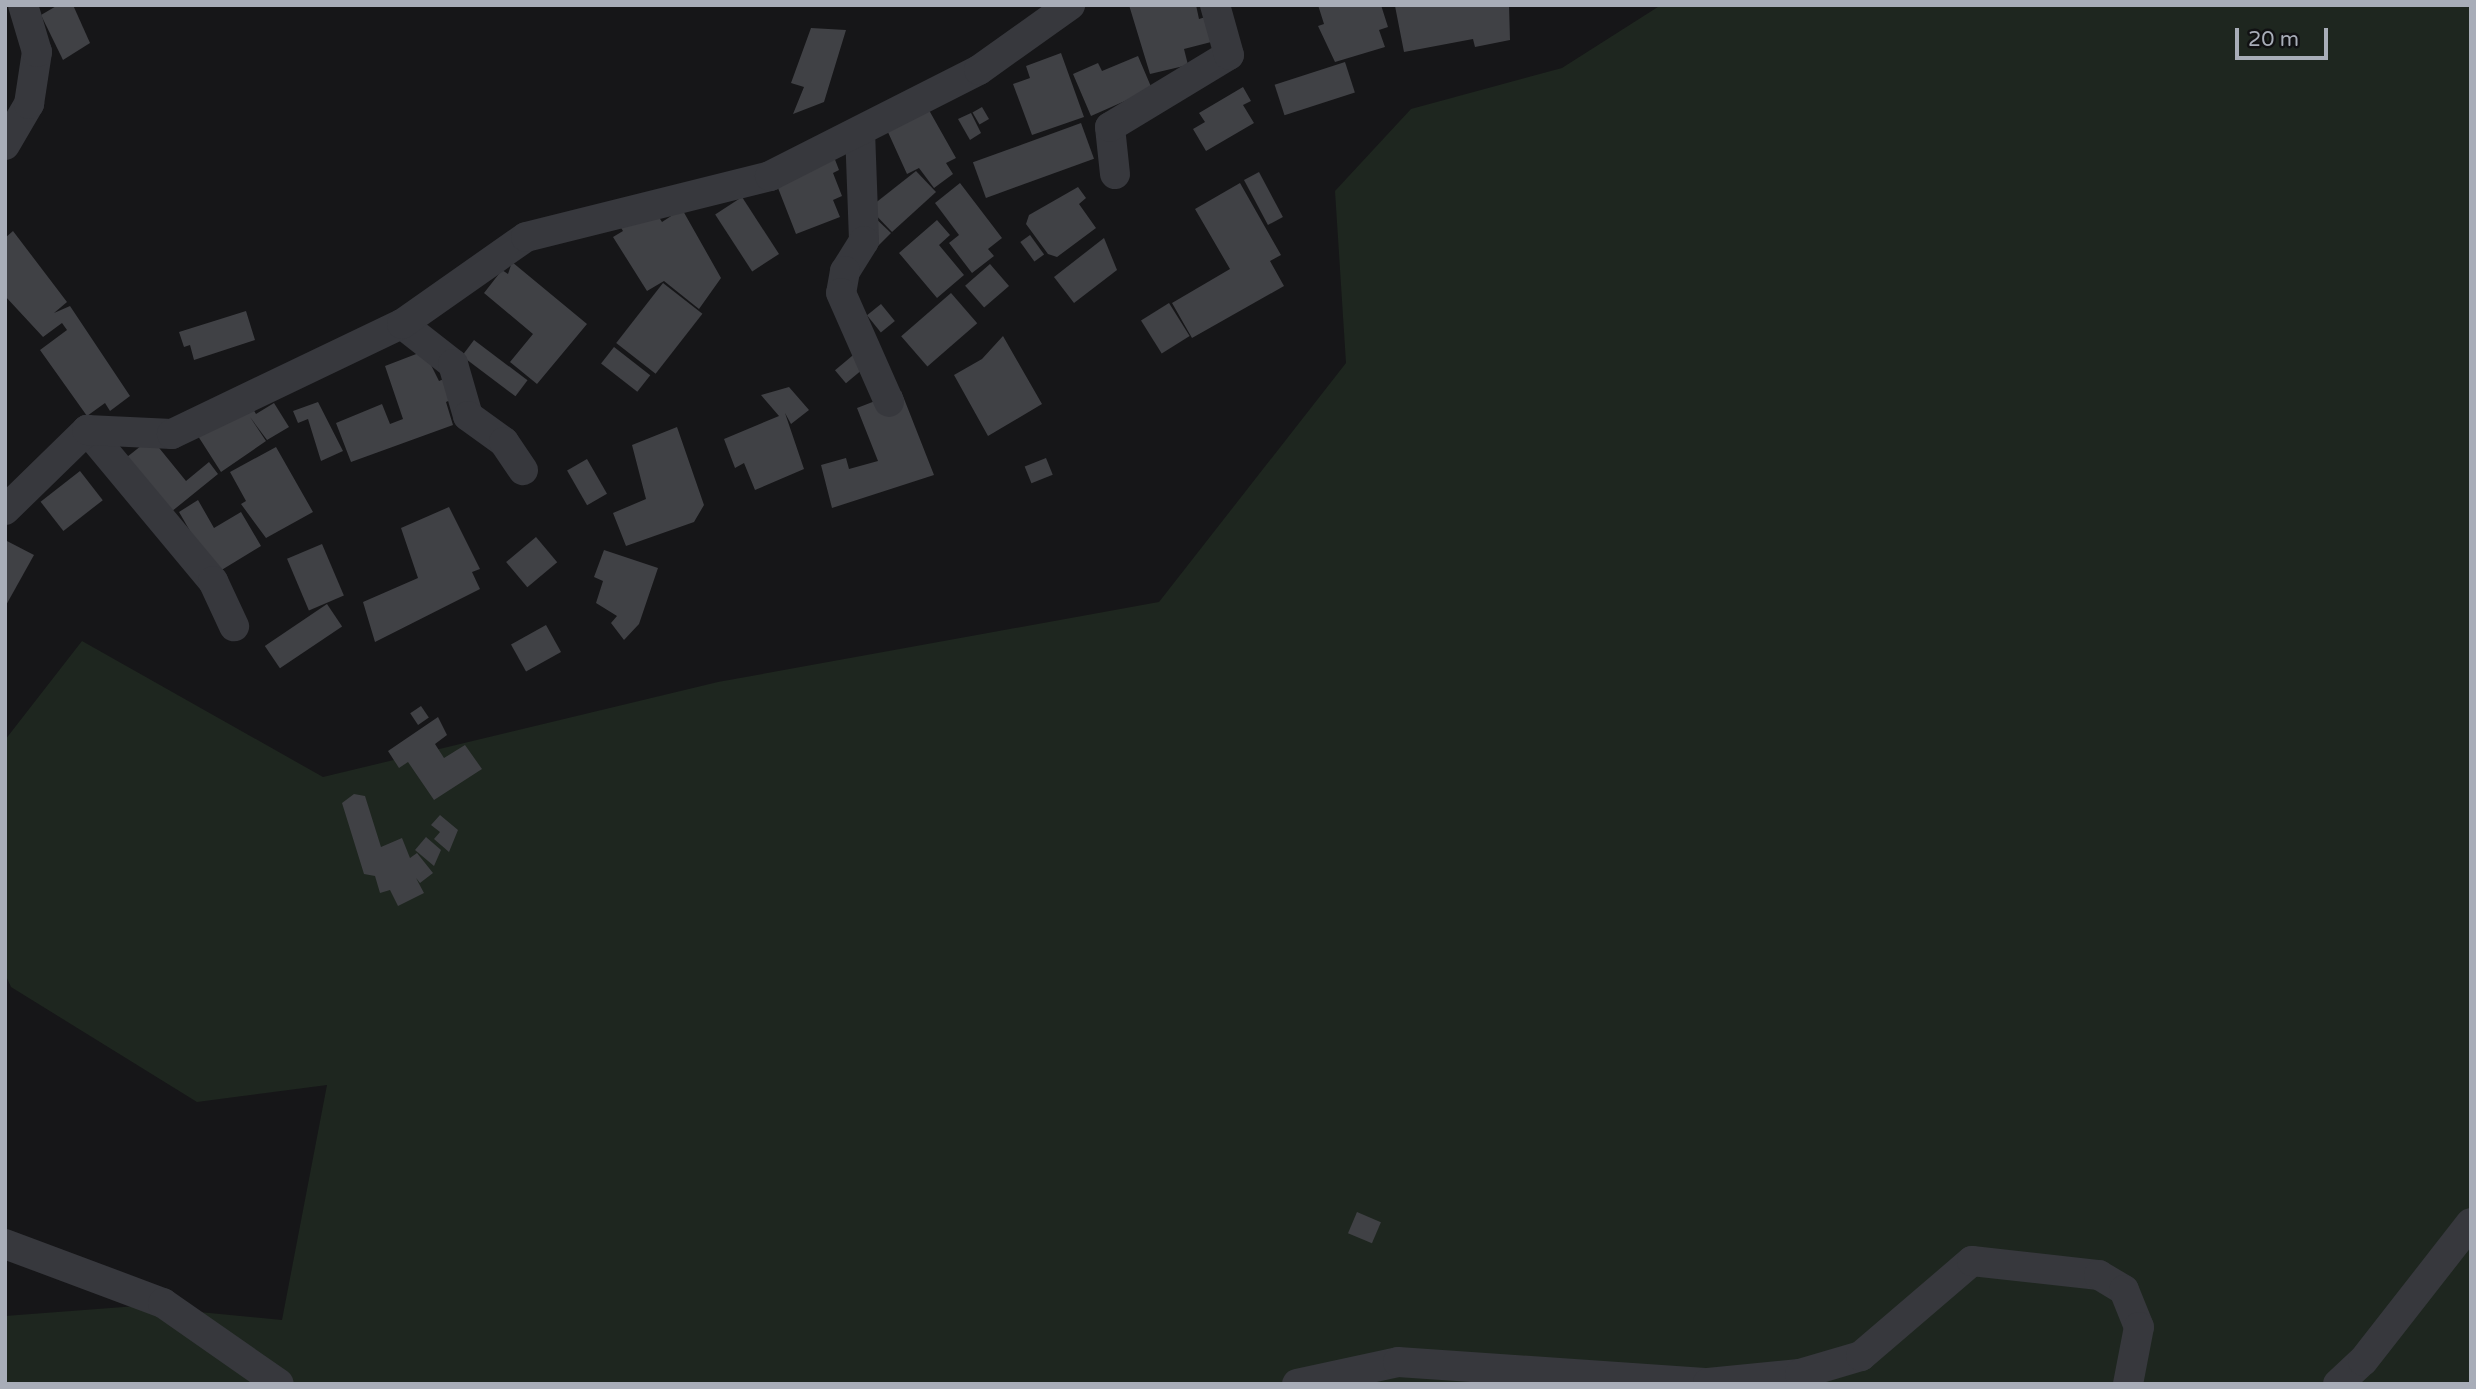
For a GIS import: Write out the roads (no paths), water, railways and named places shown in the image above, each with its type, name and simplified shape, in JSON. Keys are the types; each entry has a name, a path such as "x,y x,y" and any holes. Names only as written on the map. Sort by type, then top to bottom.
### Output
{"street":[{"path":"5,145 29,104 37,52 23,5"},
{"path":"5,510 87,430 172,434 402,324 526,237 770,176 979,70 1069,5"},
{"path":"1115,174 1110,127 1229,55 1215,5"},
{"path":"860,131 864,241 845,271 841,293 889,402"},
{"path":"402,324 453,364 468,416 504,442 523,470"},
{"path":"87,430 205,572 234,625"},
{"path":"2338,1384 2363,1361 2471,1223"},
{"path":"5,1244 163,1303 279,1384"},
{"path":"1297,1384 1398,1362 1708,1383 1800,1374 1861,1356 1972,1261 2099,1275 2123,1290 2138,1327 2128,1384"}]}
